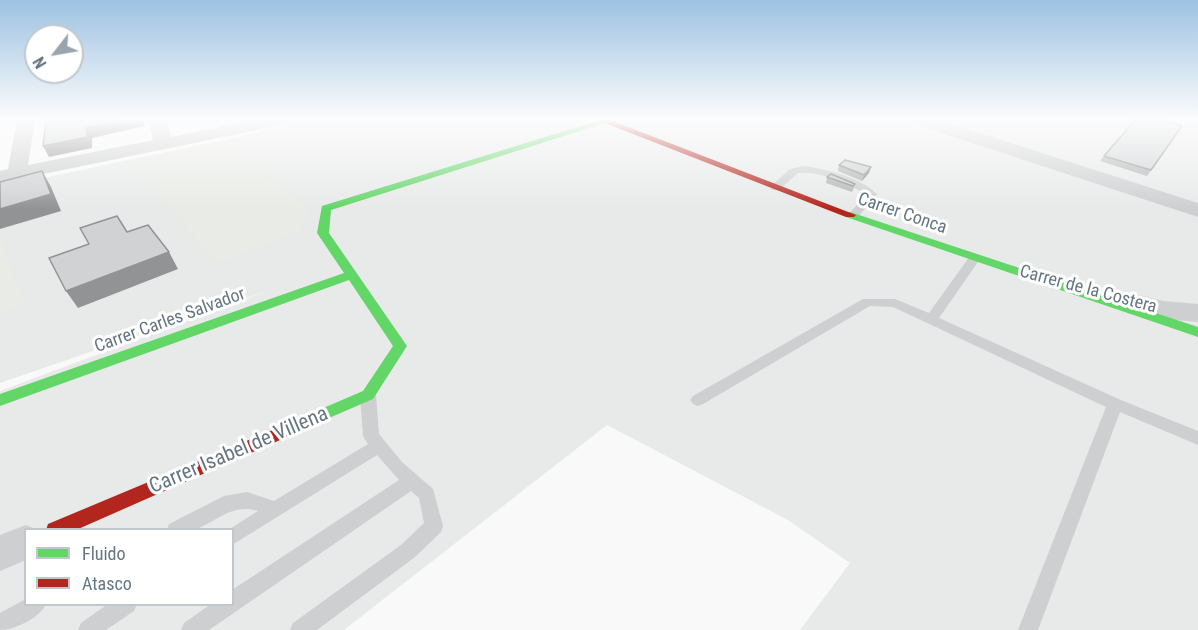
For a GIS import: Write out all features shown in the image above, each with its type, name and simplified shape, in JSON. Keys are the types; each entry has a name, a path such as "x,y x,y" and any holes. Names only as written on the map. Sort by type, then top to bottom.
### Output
{"street":[{"path":"17,149 9,176 137,149"},
{"path":"368,395 400,346 322,233 326,208 513,149"},
{"name":"Carrer Conca","path":"672,149 977,260"},
{"path":"1011,149 1198,210"},
{"name":"Carrer de la Costera","path":"977,260 1163,310 1197,327"},
{"name":"Carrer Carles Salvador","path":"0,400 351,275"},
{"name":"Carrer Isabel de Villena","path":"60,528 368,395"},
{"path":"0,553 24,543"}],"lane":[{"path":"775,188 796,170 807,169 864,187 872,194 853,216"},
{"path":"932,320 977,260"},
{"path":"698,400 868,302 895,303 1115,404 1198,438"},
{"path":"300,630 408,551 434,526 427,494 371,436 368,395"},
{"path":"1028,630 1115,404"},
{"path":"234,536 379,445"},
{"path":"234,601 412,480"},
{"path":"180,528 224,504 247,500 275,509"},
{"path":"0,624 32,606"},
{"path":"88,630 124,606"},
{"path":"191,630 227,606"}],"shaded area":[{"path":"180,149 1198,149 1198,630 800,630 850,563 788,520 607,425 344,630 0,630 0,391 270,290 0,383 0,187"},
{"path":"189,149 240,149 308,210 299,232 217,263 131,161"},
{"path":"0,237 25,304 0,314"}],"building":[{"path":"1110,149 1166,149 1151,170 1104,156"},
{"path":"845,160 871,167 864,175 839,165"},
{"path":"42,171 51,194 0,209 0,182"},
{"path":"831,174 855,184 853,186 827,177"},
{"path":"117,216 127,232 148,225 169,252 66,291 49,258 89,244 80,228"}],"traffic: fast":[{"path":"299,425 368,395 400,346 323,233 326,208 515,149"},
{"path":"850,215 1198,332"},
{"path":"0,400 351,275"}],"traffic: jam":[{"path":"678,149 850,215"},
{"path":"60,528 299,425"}]}
